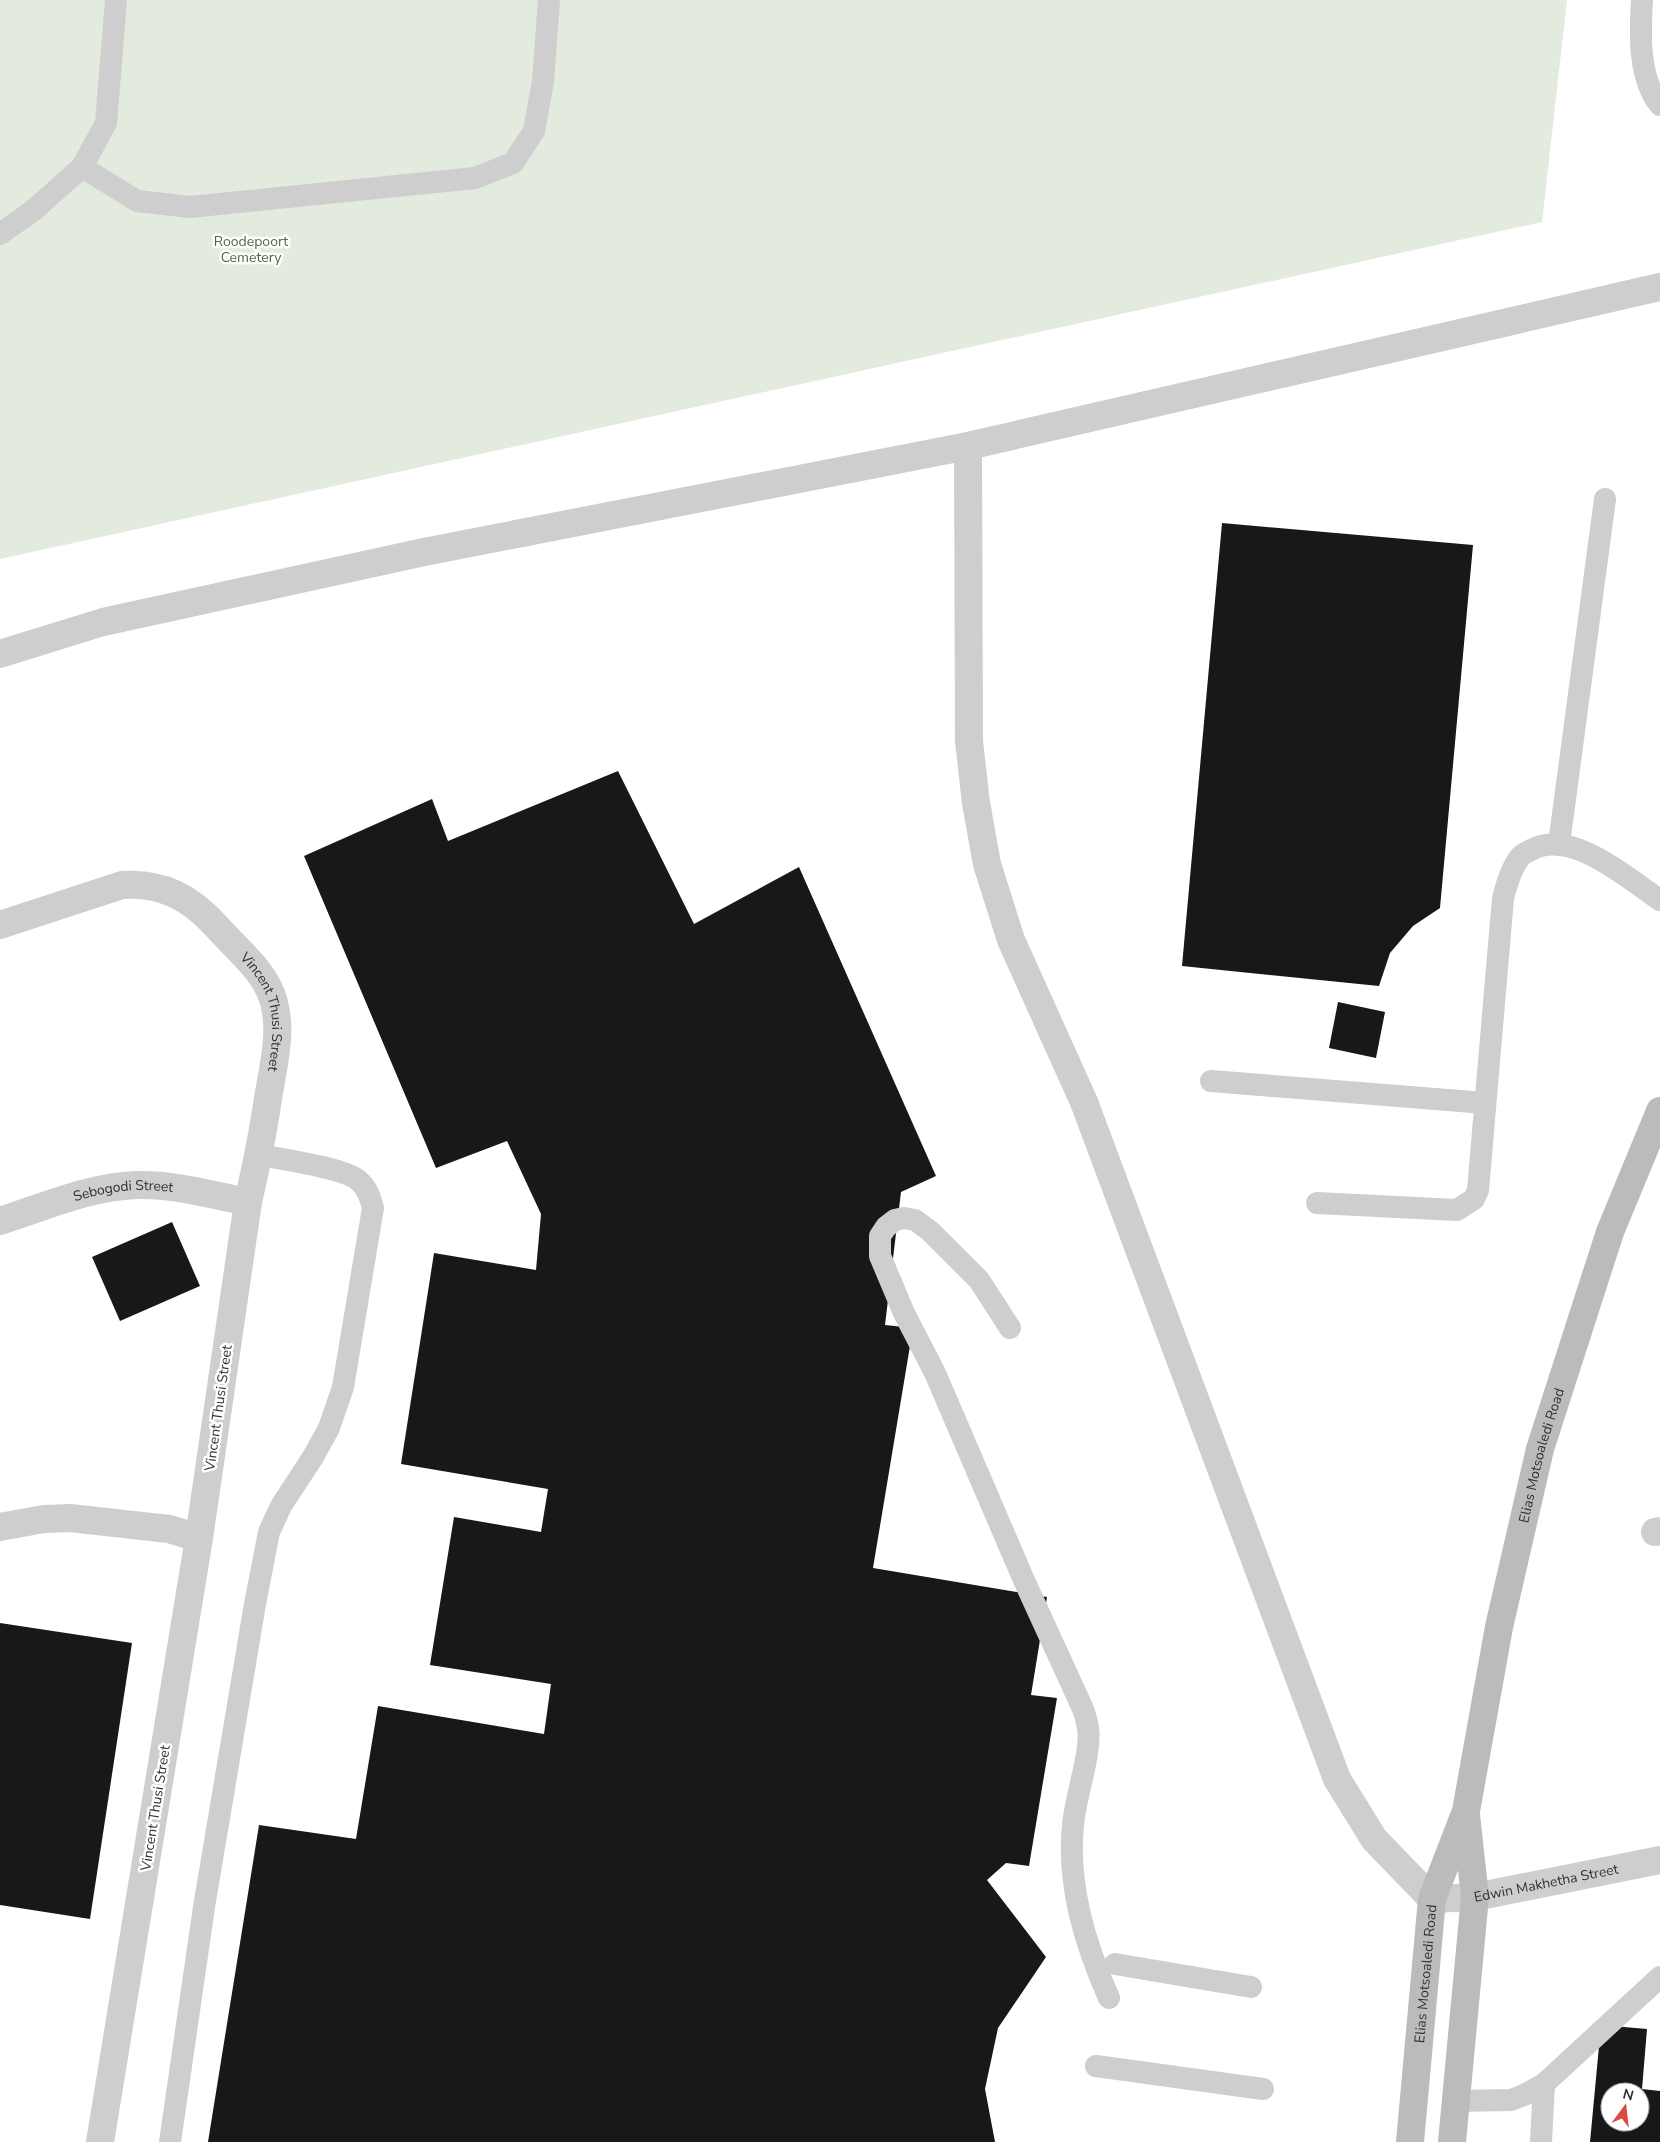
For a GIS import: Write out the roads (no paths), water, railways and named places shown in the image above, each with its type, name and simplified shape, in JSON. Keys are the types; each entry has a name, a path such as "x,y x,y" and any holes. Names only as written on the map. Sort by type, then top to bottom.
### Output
{"main road":[{"name":"Elias Motsoaledi Road","path":"1410,2142 1432,1899 1466,1811 1499,1627 1540,1449 1610,1232 1660,1111"},
{"name":"Elias Motsoaledi Road","path":"1452,2142 1475,1897 1466,1811"}],"street":[{"path":"0,654 103,622 424,552 968,446 1660,287"},
{"path":"968,446 969,741 976,803 987,864 1012,940 1084,1102 1337,1779 1374,1839 1432,1899"},
{"name":"Vincent Thusi Street","path":"0,924 122,884 140,883 174,892 212,922 255,968 269,988 276,1005 277,1038 259,1155 248,1202 199,1538 100,2142"},
{"name":"Sebogodi Street","path":"0,1221 106,1188 137,1185 163,1186 248,1202"},
{"path":"0,1527 44,1519 70,1518 169,1529 199,1538"},
{"name":"Edwin Makhetha Street","path":"1432,1899 1475,1897 1660,1860"}],"lane":[{"path":"0,234 34,210 82,167 106,123 116,0"},
{"path":"82,167 137,201 190,207 475,178 513,163 534,132 543,81 549,0"},
{"path":"1642,0 1642,59 1653,96 1660,105"},
{"path":"1559,844 1605,499"},
{"path":"1317,1203 1457,1210 1474,1199 1478,1190 1503,898 1511,874 1522,855 1538,846 1559,844 1576,849 1596,858 1660,900"},
{"path":"1211,1081 1485,1103"},
{"path":"170,2142 204,1908 255,1604 270,1532 281,1506 313,1457 329,1428 343,1387 373,1208 369,1192 358,1180 325,1167 259,1155"},
{"path":"1010,1328 979,1280 930,1231 915,1220 904,1218 895,1220 886,1226 880,1236 880,1256 904,1312 935,1373 1023,1578 1083,1709 1089,1729 1087,1752 1076,1801 1071,1862 1081,1920 1092,1959 1108,1998"},
{"path":"1115,1964 1251,1987"},
{"path":"1455,2101 1511,2100 1544,2084 1660,1977"},
{"path":"1096,2066 1264,2089"},
{"path":"1540,2142 1544,2084"}],"park label":[{"name":"Roodepoort Cemetery","path":"251,250"}]}
